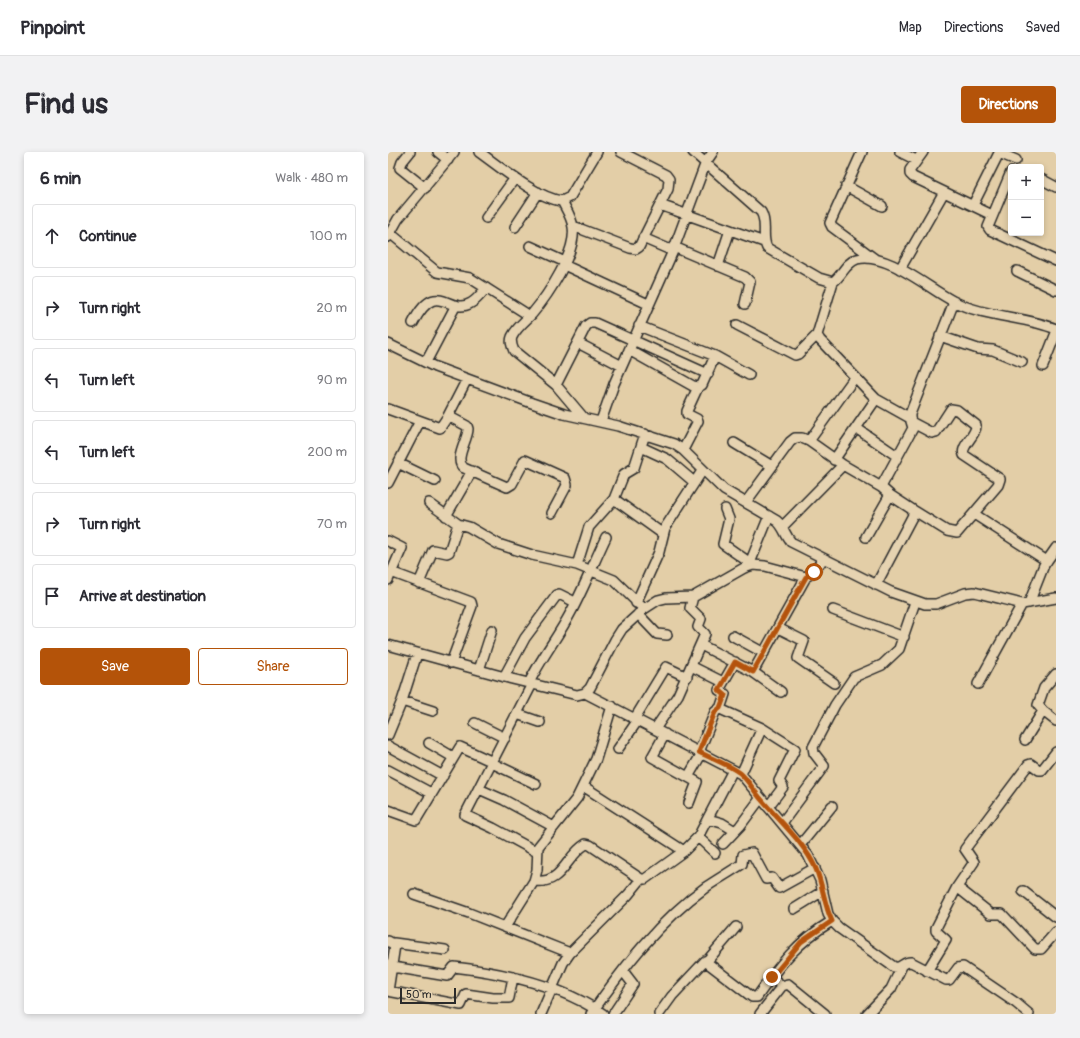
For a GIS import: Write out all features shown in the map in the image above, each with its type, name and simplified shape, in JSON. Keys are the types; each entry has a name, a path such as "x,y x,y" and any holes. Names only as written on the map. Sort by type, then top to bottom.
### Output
{"street":[{"path":"410,152 402,162 400,168 425,188"},
{"path":"438,152 448,160"},
{"path":"454,152 390,230 437,272 463,275 530,316"},
{"path":"479,152 515,178 538,192 549,198 562,201 570,197 597,152"},
{"path":"573,226 636,249 668,189 669,179 666,175 621,152"},
{"path":"693,152 761,212 765,222 764,242 767,248 820,278 833,282"},
{"path":"602,421 610,392 673,249 706,162 713,152"},
{"path":"862,152 830,223 832,227 876,260 900,269 954,302 981,310 1034,321 1056,329"},
{"path":"900,152 916,160"},
{"path":"923,152 910,170 910,174 992,215"},
{"path":"973,205 999,153 1016,163 988,225 990,230 1056,261"},
{"path":"486,218 515,178"},
{"path":"1044,180 1056,187"},
{"path":"846,186 882,206"},
{"path":"515,227 538,192"},
{"path":"900,269 944,192"},
{"path":"562,201 573,226 573,237 565,264 547,294 530,316 514,332 511,338 511,345 514,351 556,385 583,417"},
{"path":"660,204 764,242"},
{"path":"718,266 730,230"},
{"path":"643,238 748,279 750,282 745,304"},
{"path":"530,246 648,304"},
{"path":"737,325 794,355 798,354 817,335 833,282 838,279 850,263 857,259 876,260"},
{"path":"1017,271 1056,290"},
{"path":"413,323 420,310 434,299 440,299 456,305 471,303 486,288"},
{"path":"881,487 913,428 911,421 940,336 954,302"},
{"path":"426,362 456,305"},
{"path":"556,385 586,326 590,323 595,323 693,386 698,387"},
{"path":"639,326 715,356 749,375"},
{"path":"1043,366 1056,333"},
{"path":"746,502 790,442 795,438 802,438 809,441 843,466 881,487 890,495 913,510 947,531 957,534 998,485 1000,479 964,455 963,452 975,432 976,425 954,408 948,411 936,432 928,432 876,399 855,378 817,335"},
{"path":"940,336 978,349 993,350 1022,362"},
{"path":"578,342 622,366"},
{"path":"388,344 467,379 549,409 602,421 674,444 683,450 702,471 724,490 769,516 783,526 786,536 791,542 876,585 915,602 936,604 965,593 974,592 1026,603 1056,598"},
{"path":"631,346 708,374"},
{"path":"683,450 698,422 697,419 687,414 687,411 698,387 702,385 708,374 715,356"},
{"path":"809,441 855,378"},
{"path":"388,409 440,428 448,416 467,379"},
{"path":"834,460 876,399"},
{"path":"448,416 467,426 468,429 460,463 464,468 508,487 512,484 523,462 529,460 565,478 567,485 552,513"},
{"path":"388,483 420,421"},
{"path":"856,428 897,456"},
{"path":"577,565 589,527 614,499 624,474 634,468 645,434"},
{"path":"734,443 772,466"},
{"path":"641,446 667,459 694,482"},
{"path":"398,463 435,481"},
{"path":"783,526 843,466"},
{"path":"388,645 531,684 577,695 585,693 590,688 614,640 639,608 659,552 665,528 702,471"},
{"path":"446,516 472,472"},
{"path":"866,537 890,495"},
{"path":"614,499 663,534"},
{"path":"429,503 458,524 469,527 504,546 577,565 614,580 639,608 657,634 667,635"},
{"path":"724,509 729,519 723,544 752,564 806,577"},
{"path":"876,585 913,515 913,510"},
{"path":"974,514 1047,561"},
{"path":"639,608 666,598 693,598 752,564 769,516"},
{"path":"420,583 433,550 447,553 449,552 458,524"},
{"path":"537,852 493,828 465,816 517,714 531,684 539,662 548,651 576,602 606,537"},
{"path":"388,541 402,548 390,576 420,583 471,602 472,606 451,663"},
{"path":"978,684 1026,603 1047,561 1056,548"},
{"path":"753,672 806,577 814,572 823,559"},
{"path":"504,677 525,638 557,594 576,602"},
{"path":"656,729 678,695 705,633 698,627 701,619 690,608 693,598"},
{"path":"782,823 824,766 813,750 835,705 854,677 882,665 899,649 915,602"},
{"path":"833,610 904,637"},
{"path":"778,628 804,641 798,658 834,683"},
{"path":"480,670 492,630"},
{"path":"733,636 764,653"},
{"path":"701,645 753,672 781,692"},
{"path":"388,735 402,701 417,654"},
{"path":"688,777 700,752 715,712 720,708 725,695 719,690 735,662"},
{"path":"691,666 723,682"},
{"path":"618,749 666,667 687,677"},
{"path":"1056,674 1040,696 1038,705 1043,711 1056,720"},
{"path":"585,693 737,772 801,844 815,868 823,891 828,914 832,921 839,928 894,967 902,966"},
{"path":"402,701 433,711"},
{"path":"505,927 534,881 537,870 538,847 572,807 583,786 598,755 612,706"},
{"path":"720,708 762,728 795,749 779,781 783,787 768,807"},
{"path":"1025,740 1043,711"},
{"path":"517,714 540,722"},
{"path":"475,723 505,738"},
{"path":"542,1014 563,962 570,953 628,895 641,879 645,879 684,851 698,837 762,728"},
{"path":"665,734 652,755 653,758 697,783 689,803"},
{"path":"429,743 453,757"},
{"path":"388,746 443,776"},
{"path":"388,810 416,820 458,748 462,747 536,784"},
{"path":"927,970 945,942 945,939 936,929 957,887 974,862 966,852 967,848 1028,765 1031,764 1041,771 1056,752"},
{"path":"388,770 431,793"},
{"path":"583,786 684,851"},
{"path":"479,789 504,800 554,827"},
{"path":"723,844 760,799"},
{"path":"801,844 832,806"},
{"path":"708,819 722,823 735,831"},
{"path":"698,837 715,853"},
{"path":"534,881 544,882 553,879 586,844 617,862 641,879"},
{"path":"593,1011 623,971 652,937 678,911 705,888 742,864 743,855 752,853 766,879 772,878 779,888 815,868"},
{"path":"957,887 991,914 1002,914 1035,949 1041,949 1056,932"},
{"path":"794,909 823,891"},
{"path":"1023,891 1056,917"},
{"path":"414,894 505,927 570,953"},
{"path":"707,961 753,998 757,997 801,942 832,921"},
{"path":"659,1014 693,973 703,962 707,961 736,927"},
{"path":"391,942 445,950"},
{"path":"391,942 396,945 388,991 461,1004"},
{"path":"867,1014 891,989 902,966 907,962 911,962 947,980 958,968 963,967 1016,1003 1029,1014"},
{"path":"393,967 447,976 454,967 477,969 552,988 593,1011 603,1014"},
{"path":"613,1014 633,984 623,971"},
{"path":"460,1014 461,1004 466,994 509,998 512,977"},
{"path":"772,977 782,986"},
{"path":"760,1014 782,986 788,984 825,1014"}],"route":[{"path":"772,977 780,965 801,942 832,921 828,914 820,880 801,844 760,799 741,774 699,752 715,712 720,708 725,695 719,690 725,677 735,662 753,672 806,577 810,576 814,572"}]}
